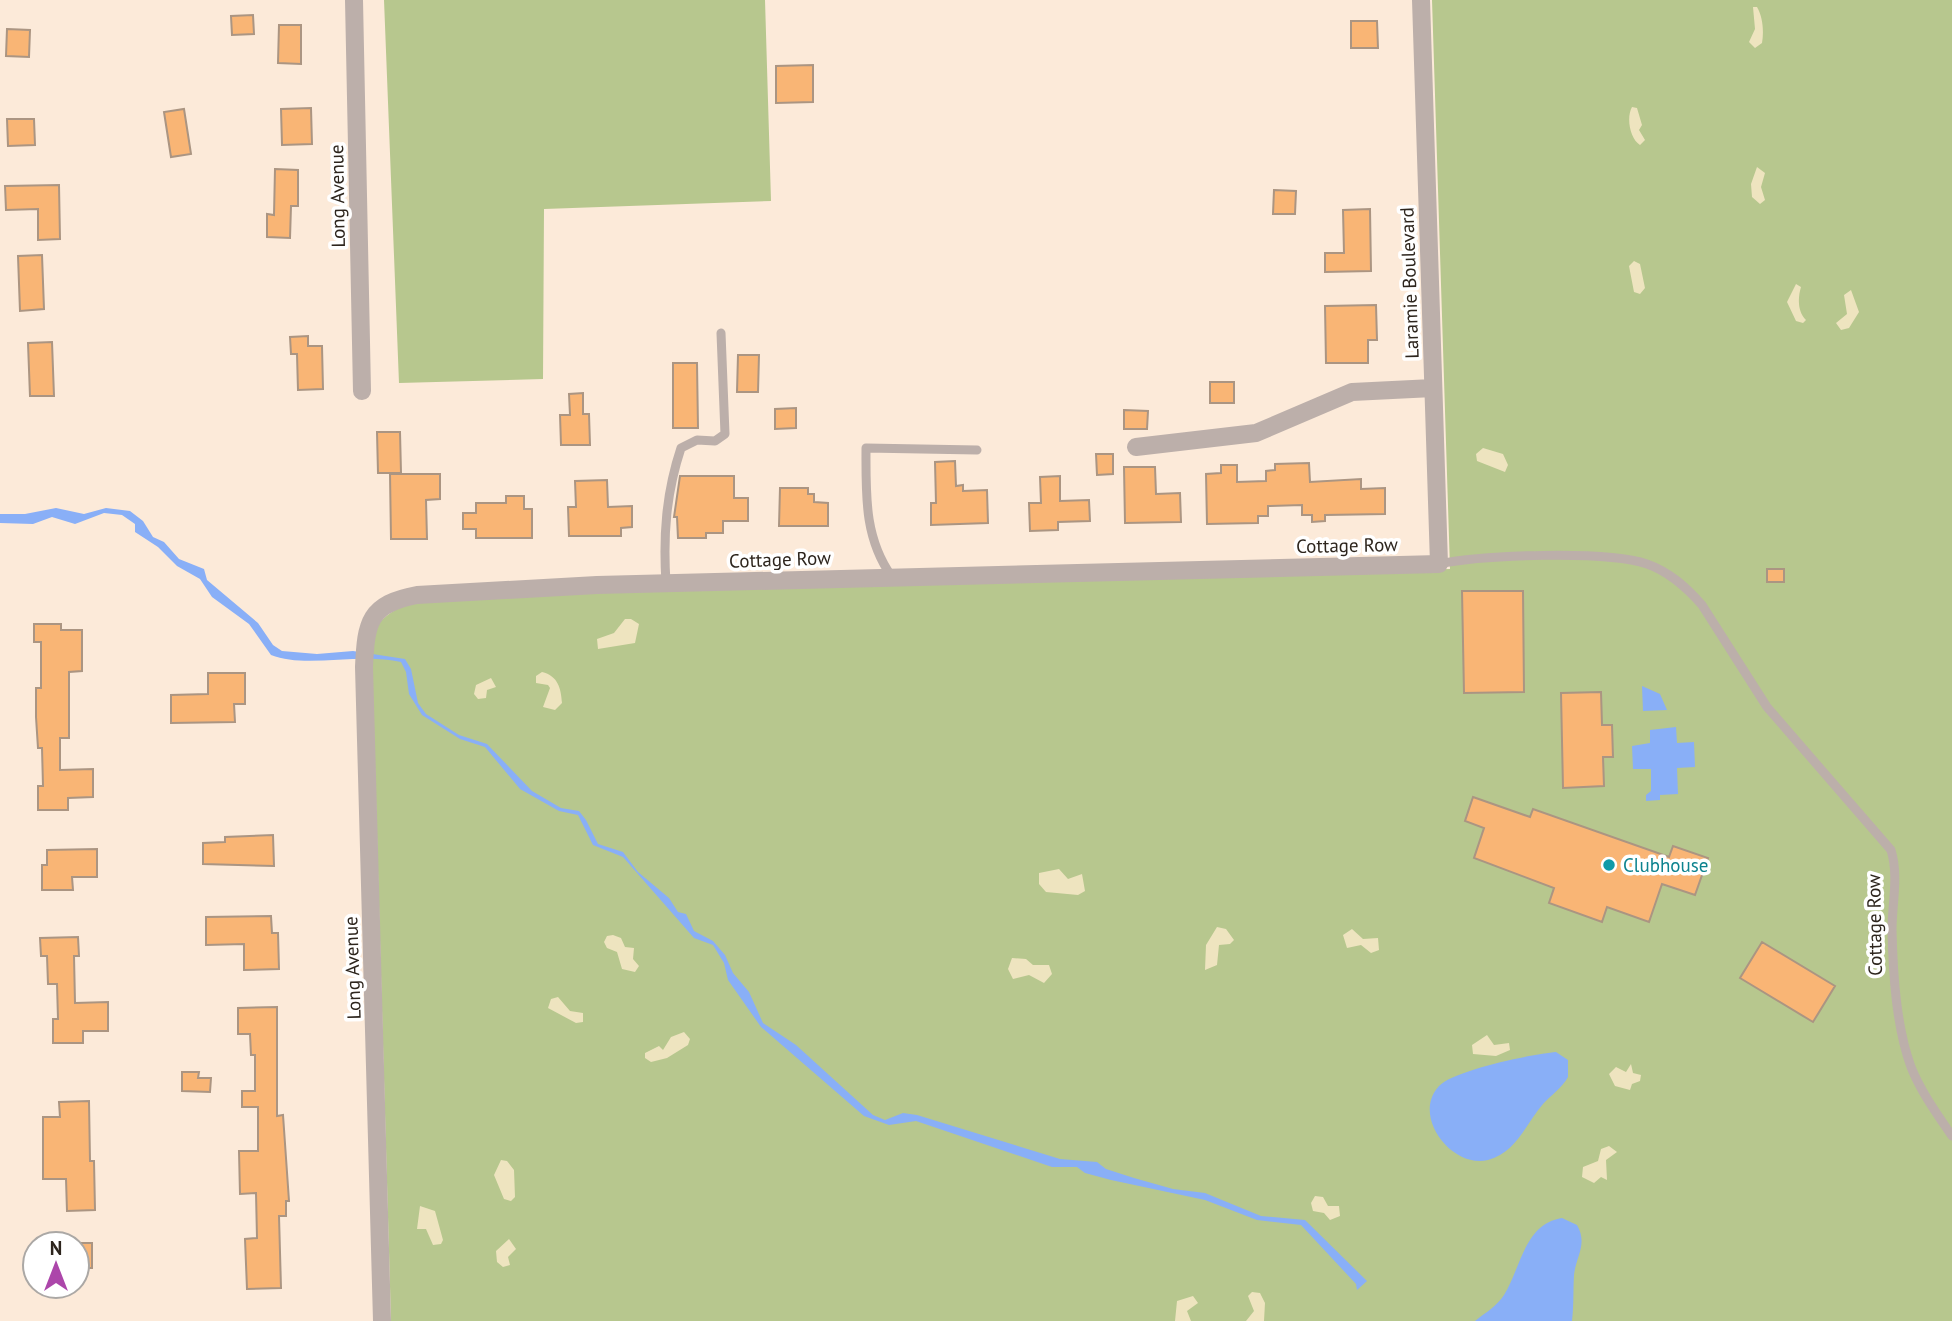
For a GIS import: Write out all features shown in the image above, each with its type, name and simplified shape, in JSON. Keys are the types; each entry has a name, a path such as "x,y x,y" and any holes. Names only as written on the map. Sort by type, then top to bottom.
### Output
{"street":[{"name":"Long Avenue","path":"354,0 362,391"},
{"name":"Laramie Boulevard","path":"1421,0 1438,564"},
{"path":"1136,447 1256,433 1352,392 1433,388"},
{"name":"Cottage Row","path":"374,615 388,602 417,595 666,583 1438,564"},
{"name":"Long Avenue","path":"374,615 365,640 364,667 382,1321"}],"lane":[{"path":"666,583 666,512 671,478 681,448 697,440 715,441 725,434 720,333"},
{"path":"892,577 878,557 872,539 867,512 866,448 977,450"},
{"name":"Cottage Row","path":"1438,564 1468,558 1628,559 1665,572 1703,605 1767,707 1891,850 1895,870 1892,928 1894,964 1906,1044 1917,1081 1952,1136"}],"green space":[{"path":"384,0 765,0 771,201 544,209 543,379 399,383"},
{"path":"1432,0 1952,0 1952,1321 391,1321 372,663 373,640 382,620 407,603 609,590 1450,569"}],"sand":[{"path":"1753,7 1757,7 1759,11 1763,29 1762,43 1755,48 1749,42 1755,29"},
{"path":"1632,107 1637,108 1642,125 1639,130 1645,140 1640,145 1630,128"},
{"path":"1757,167 1765,173 1761,187 1765,200 1760,204 1752,197 1751,184"},
{"path":"1634,261 1640,264 1645,288 1640,294 1634,292 1629,266"},
{"path":"1796,284 1801,287 1799,304 1806,320 1803,323 1796,321 1787,302"},
{"path":"1851,290 1859,312 1849,328 1841,330 1836,323 1847,314 1844,295"},
{"path":"1483,448 1503,454 1508,465 1505,472 1477,461 1476,454"},
{"path":"625,619 639,624 635,643 598,649 597,639 614,633"},
{"path":"542,672 552,676 559,688 562,703 555,710 543,707 550,688 548,685 536,683 536,676"},
{"path":"491,678 496,687 487,690 486,698 478,699 474,694 476,685"},
{"path":"1059,869 1068,879 1082,874 1085,891 1078,895 1046,892 1039,884 1039,873"},
{"path":"1217,927 1226,929 1234,940 1230,944 1219,945 1217,965 1205,970 1206,945"},
{"path":"1352,929 1363,939 1378,938 1379,950 1371,953 1361,945 1347,948 1343,935"},
{"path":"607,936 621,938 625,947 634,948 633,959 639,966 635,972 622,969 617,952 607,948 604,942"},
{"path":"1012,958 1026,959 1033,965 1049,965 1052,974 1044,983 1029,975 1013,979 1008,969"},
{"path":"558,997 570,1011 583,1013 583,1022 576,1023 548,1008 551,999"},
{"path":"684,1032 690,1039 688,1045 667,1058 651,1062 645,1058 645,1053 659,1046 663,1050 671,1037"},
{"path":"1487,1035 1494,1045 1509,1043 1510,1050 1496,1056 1473,1054 1472,1045"},
{"path":"1631,1064 1633,1073 1641,1075 1640,1081 1632,1084 1630,1090 1615,1086 1609,1074 1616,1067 1626,1072"},
{"path":"1609,1146 1617,1152 1606,1160 1607,1180 1601,1177 1594,1183 1582,1177 1583,1167 1598,1161 1601,1149"},
{"path":"501,1160 507,1161 514,1170 515,1197 511,1201 504,1199 494,1175"},
{"path":"1315,1196 1323,1197 1328,1206 1339,1206 1340,1216 1330,1220 1324,1213 1313,1211 1311,1203"},
{"path":"420,1206 435,1211 443,1240 441,1244 433,1245 426,1229 417,1229"},
{"path":"509,1239 516,1249 508,1257 510,1265 503,1267 497,1262 496,1251"},
{"path":"1252,1292 1260,1293 1265,1303 1264,1321 1246,1321 1254,1311 1248,1296"},
{"path":"1193,1296 1198,1303 1187,1311 1191,1321 1175,1321 1177,1301"}],"water":[{"path":"56,508 84,514 106,508 130,511 143,521 153,537 164,542 179,559 204,569 207,580 258,623 273,645 282,651 317,654 353,651 405,659 411,669 418,703 426,714 459,735 487,744 532,791 561,808 579,811 598,844 623,852 638,872 669,898 678,912 686,914 694,931 713,941 725,955 733,973 749,992 763,1023 796,1045 873,1115 885,1120 903,1113 917,1115 1060,1159 1097,1162 1106,1169 1134,1178 1173,1189 1205,1193 1261,1216 1305,1220 1367,1281 1357,1290 1356,1284 1301,1225 1257,1220 1205,1200 1111,1180 1085,1173 1077,1167 1052,1167 916,1121 889,1125 864,1116 761,1027 728,980 724,963 713,945 694,938 623,857 593,845 578,815 559,811 520,789 485,747 460,739 422,715 409,694 406,672 401,662 385,659 300,661 271,655 249,624 212,597 200,579 177,566 158,547 135,532 135,524 122,515 104,513 75,524 52,517 33,524 0,523 0,514 25,514"},
{"path":"1642,686 1660,694 1667,710 1643,711"},
{"path":"1676,727 1677,743 1694,742 1695,767 1677,768 1678,794 1660,795 1660,800 1646,801 1646,795 1651,791 1651,769 1633,769 1632,746 1650,743 1650,730"},
{"path":"1556,1052 1568,1060 1568,1077 1506,1151 1488,1160 1474,1161 1449,1148 1440,1138 1430,1111 1432,1098 1439,1086 1447,1080 1513,1059"},
{"path":"1562,1218 1577,1225 1581,1238 1574,1275 1572,1321 1475,1321 1504,1295 1531,1238 1549,1222"}],"building":[{"path":"253,15 254,34 232,35 231,16"},
{"path":"1351,21 1377,21 1378,48 1351,48"},
{"path":"279,25 301,25 301,64 278,63"},
{"path":"7,29 30,30 29,57 6,56"},
{"path":"813,65 813,102 776,103 776,66"},
{"path":"311,108 312,144 282,145 281,109"},
{"path":"184,109 191,154 171,157 164,112"},
{"path":"7,119 34,119 35,145 8,146"},
{"path":"275,169 298,170 298,206 291,206 290,238 267,237 267,214 274,215"},
{"path":"59,185 60,239 38,240 38,209 6,210 5,186"},
{"path":"1274,190 1296,191 1295,214 1273,214"},
{"path":"1370,209 1371,271 1325,272 1325,253 1344,253 1343,210"},
{"path":"42,255 44,309 20,311 18,256"},
{"path":"1376,305 1377,340 1368,340 1368,363 1326,363 1325,306"},
{"path":"308,336 308,346 322,346 323,389 298,390 297,354 291,354 290,337"},
{"path":"52,342 54,396 30,396 28,343"},
{"path":"738,355 759,355 758,392 737,392"},
{"path":"673,363 697,363 698,428 673,428"},
{"path":"1210,382 1234,382 1234,403 1210,403"},
{"path":"583,393 583,414 589,414 590,445 561,445 560,415 570,415 569,394"},
{"path":"796,408 796,428 775,429 775,409"},
{"path":"1124,410 1148,411 1147,429 1124,429"},
{"path":"377,432 400,432 401,473 378,473"},
{"path":"1096,454 1113,454 1113,474 1097,475"},
{"path":"955,461 956,486 963,485 963,491 987,490 988,523 931,525 931,503 936,503 935,462"},
{"path":"1309,463 1310,482 1361,479 1361,489 1385,488 1385,514 1325,515 1325,521 1312,522 1312,515 1302,515 1302,505 1268,506 1268,516 1258,516 1258,523 1207,524 1206,474 1221,473 1221,465 1237,465 1237,482 1266,481 1266,471 1275,470 1275,464"},
{"path":"1124,467 1155,467 1156,494 1180,493 1181,522 1125,523"},
{"path":"390,474 440,474 440,499 426,500 427,539 391,539"},
{"path":"680,476 734,476 734,498 748,498 748,521 723,521 723,533 706,533 706,538 678,538 677,517 674,517"},
{"path":"1060,476 1060,501 1089,500 1090,521 1058,522 1058,530 1030,531 1029,503 1041,503 1040,477"},
{"path":"607,480 608,507 632,506 632,527 621,528 621,536 569,536 568,507 576,507 575,481"},
{"path":"780,488 808,488 808,494 814,494 814,502 828,503 828,526 779,526"},
{"path":"506,496 524,496 524,509 532,509 532,538 476,538 476,529 463,529 463,513 476,513 476,503 506,503"},
{"path":"1767,569 1784,569 1784,582 1767,582"},
{"path":"1462,591 1523,591 1524,692 1464,693"},
{"path":"34,624 61,624 61,630 82,630 82,671 69,672 69,738 60,738 60,770 93,769 93,797 68,798 68,810 38,810 38,786 43,786 42,748 38,748 36,717 36,688 41,688 41,642 34,642"},
{"path":"208,673 245,673 245,704 234,704 235,722 171,723 171,695 208,694"},
{"path":"1601,692 1602,725 1612,725 1613,757 1603,757 1604,786 1563,788 1561,693"},
{"name":"Clubhouse","path":"1473,797 1530,817 1533,809 1669,857 1673,846 1708,858 1695,895 1662,884 1649,922 1607,907 1602,922 1549,903 1554,888 1474,858 1484,828 1465,821"},
{"path":"273,835 274,866 203,864 203,843 225,842 225,837"},
{"path":"97,849 97,877 72,877 73,890 42,890 42,865 47,865 47,850"},
{"path":"271,916 272,933 278,933 279,969 244,970 244,944 206,945 206,917"},
{"path":"78,937 79,956 74,956 75,1003 108,1002 108,1031 83,1031 83,1043 53,1043 53,1019 58,1019 57,984 48,984 47,956 41,956 40,938"},
{"path":"1762,942 1835,986 1813,1022 1740,978"},
{"path":"277,1007 277,1116 283,1115 289,1201 286,1201 286,1216 279,1216 281,1288 247,1289 245,1239 257,1238 256,1193 240,1194 239,1151 258,1151 258,1107 242,1107 242,1091 255,1091 255,1055 251,1055 250,1034 238,1034 238,1008"},
{"path":"182,1072 199,1072 198,1078 211,1078 210,1092 182,1091"},
{"path":"89,1101 90,1161 94,1161 95,1210 67,1211 66,1179 43,1179 43,1117 60,1117 59,1102"}],"place":[{"name":"Clubhouse","path":"1609,865"}]}
